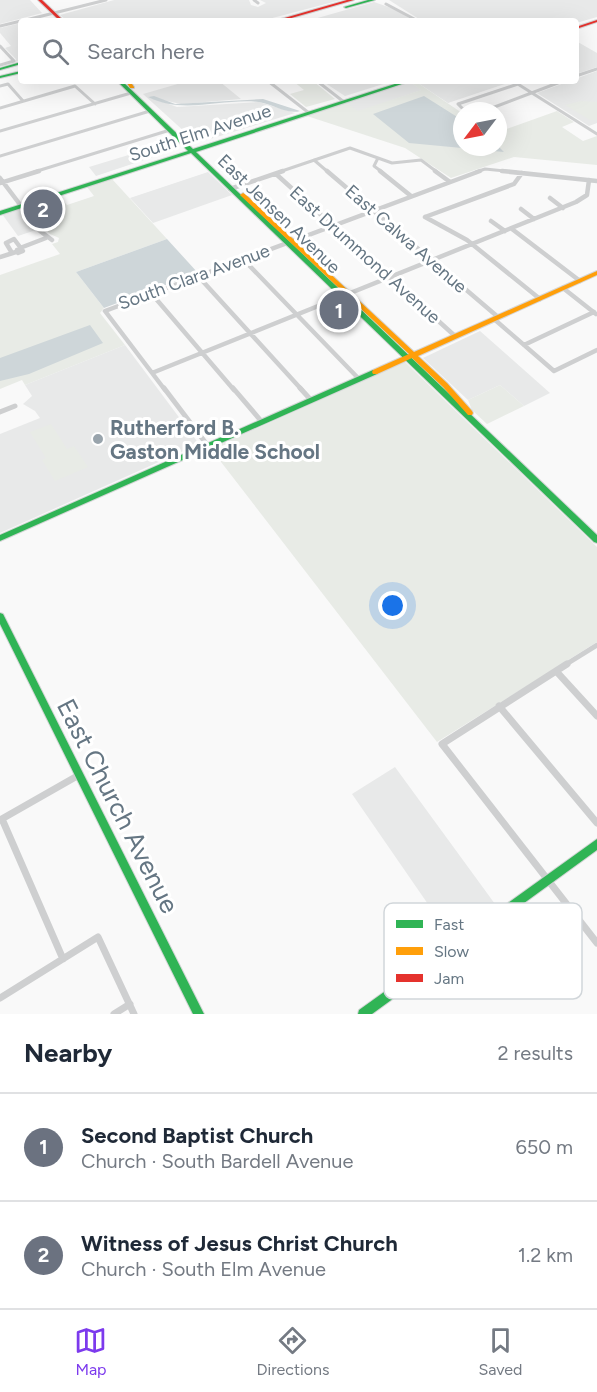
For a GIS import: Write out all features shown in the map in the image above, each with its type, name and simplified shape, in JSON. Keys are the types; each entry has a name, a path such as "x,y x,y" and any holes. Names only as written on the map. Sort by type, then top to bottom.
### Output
{"main road":[{"path":"34,0 53,16"},
{"path":"40,0 53,16"},
{"path":"287,18 352,0"},
{"path":"308,18 372,0"},
{"path":"0,70 18,64"},
{"path":"2,82 18,74"},
{"path":"2,82 18,79"},
{"name":"South Elm Avenue","path":"343,101 391,84"},
{"name":"South Elm Avenue","path":"0,211 399,84"},
{"name":"East Jensen Avenue","path":"129,85 288,241 410,356 455,395 497,444 597,540"},
{"name":"East Jensen Avenue","path":"129,85 150,111 193,149"},
{"path":"150,111 165,118"},
{"path":"0,538 597,273"},
{"name":"East Church Avenue","path":"0,616 200,1014"},
{"path":"515,903 597,844"},
{"path":"363,1014 384,999"}],"street":[{"path":"53,16 106,0"},
{"path":"254,0 258,3"},
{"path":"386,4 412,18"},
{"path":"0,27 18,22"},
{"path":"0,46 18,64"},
{"path":"0,65 18,64"},
{"path":"579,75 597,69"},
{"path":"2,82 23,101"},
{"path":"0,108 75,84 95,104"},
{"path":"272,84 307,112"},
{"path":"321,84 343,101"},
{"path":"463,102 511,84"},
{"path":"518,84 597,134"},
{"path":"505,102 554,84"},
{"path":"0,131 95,104 129,85"},
{"path":"501,89 515,98"},
{"path":"0,156 150,111"},
{"path":"52,240 46,238 1,181 170,130"},
{"path":"233,188 350,148 401,164 421,160 450,182"},
{"path":"378,158 374,166 411,196"},
{"name":"East Calwa Avenue","path":"314,160 432,261 554,371 597,350"},
{"name":"South Clara Avenue","path":"152,374 105,311 485,169 522,173"},
{"path":"540,298 473,244 425,217 514,184 520,179 522,173 597,181"},
{"name":"East Drummond Avenue","path":"276,174 455,336"},
{"path":"208,446 152,374 563,208 587,195 590,180"},
{"path":"550,198 563,208"},
{"path":"521,209 534,219"},
{"path":"491,221 505,231"},
{"path":"512,229 580,281"},
{"path":"0,257 46,238"},
{"path":"243,259 359,379"},
{"path":"198,276 311,400"},
{"path":"524,345 596,314 563,288"},
{"path":"151,293 262,422"},
{"path":"0,412 15,406"},
{"path":"565,903 442,744 597,645"},
{"path":"556,671 597,716"},
{"path":"499,706 597,823"},
{"path":"63,959 1,819 79,776"},
{"path":"582,924 597,943"},
{"path":"0,998 98,937 134,1014"},
{"path":"114,1014 129,1004"}],"shaded area":[{"path":"0,0 30,0 42,13 18,18 0,24"},
{"path":"114,0 249,0 251,5 258,7 266,3 260,0 341,0 272,18 64,18 60,15"},
{"path":"389,0 597,0 597,17 579,22 579,18 417,18"},
{"path":"374,2 397,10 409,18 318,18"},
{"path":"18,24 18,61 15,62 16,59 5,48 11,46 0,33 0,28"},
{"path":"579,43 597,53 597,67 579,73"},
{"path":"597,71 597,123 589,126 537,93 562,84 579,84 579,78"},
{"path":"178,84 223,84 241,99 181,104 149,97 177,107 259,102 295,113 197,143 143,94"},
{"path":"297,84 317,84 335,99 306,107 290,94 304,90"},
{"path":"327,84 383,84 345,96"},
{"path":"404,84 413,84 422,90 357,112 346,103"},
{"path":"413,84 419,84 453,107 453,156 507,156 507,129 557,111 574,122 562,127 583,141 597,136 597,165 514,157 451,178 405,148 307,116 346,103 358,111 421,90"},
{"path":"420,84 505,84 448,103"},
{"path":"154,96 175,104 263,99 300,111 295,112 264,103 245,101 175,105 148,97"},
{"path":"424,96 453,114 453,147 409,143 373,114"},
{"path":"581,101 597,102 597,120 590,120 565,105"},
{"path":"145,150 153,157 96,176 89,167"},
{"path":"208,172 232,195 153,223 130,198"},
{"path":"112,179 167,239 76,272 104,308 100,313 125,345 25,385 22,380 0,389 0,275 60,254 52,244 58,242 59,238 50,234 44,227 58,222 41,202 59,196 67,205 94,196 87,187"},
{"path":"41,202 58,223 40,229 23,207"},
{"path":"19,209 36,230 18,236 2,214"},
{"path":"167,239 198,273 104,308 76,272"},
{"path":"90,325 103,343 29,374 0,381 0,358"},
{"path":"480,331 550,393 524,406 500,385 468,400 423,358"},
{"name":"Rutherford B. Gaston Middle School","path":"125,345 199,444 0,533 0,434 40,418 35,411 23,404 32,396 25,385"},
{"path":"405,362 597,547 597,642 437,742 211,449"},
{"path":"500,385 524,406 487,424 472,410 468,400"},
{"path":"51,424 67,449 74,446 88,467 55,481 42,460 46,458 30,432"},
{"path":"395,767 494,903 427,903 352,794"}],"traffic: fast":[{"path":"346,7 373,0"},
{"path":"0,69 18,64"},
{"path":"0,77 18,73"},
{"path":"122,84 597,540"},
{"path":"0,213 400,84"},
{"path":"0,538 375,372"},
{"path":"0,616 199,1014"},
{"path":"516,903 597,844"},
{"path":"363,1014 384,999"}],"traffic: slow":[{"path":"243,195 445,385 470,413"},
{"path":"375,372 597,273"}],"traffic: jam":[{"path":"40,0 59,18"},
{"path":"287,18 352,0"},
{"path":"579,27 597,21"}],"place":[{"name":"Witness of Jesus Christ Church","path":"43,209"},
{"name":"Second Baptist Church","path":"339,310"},
{"name":"Rutherford B. Gaston Middle School","path":"98,439"}]}
